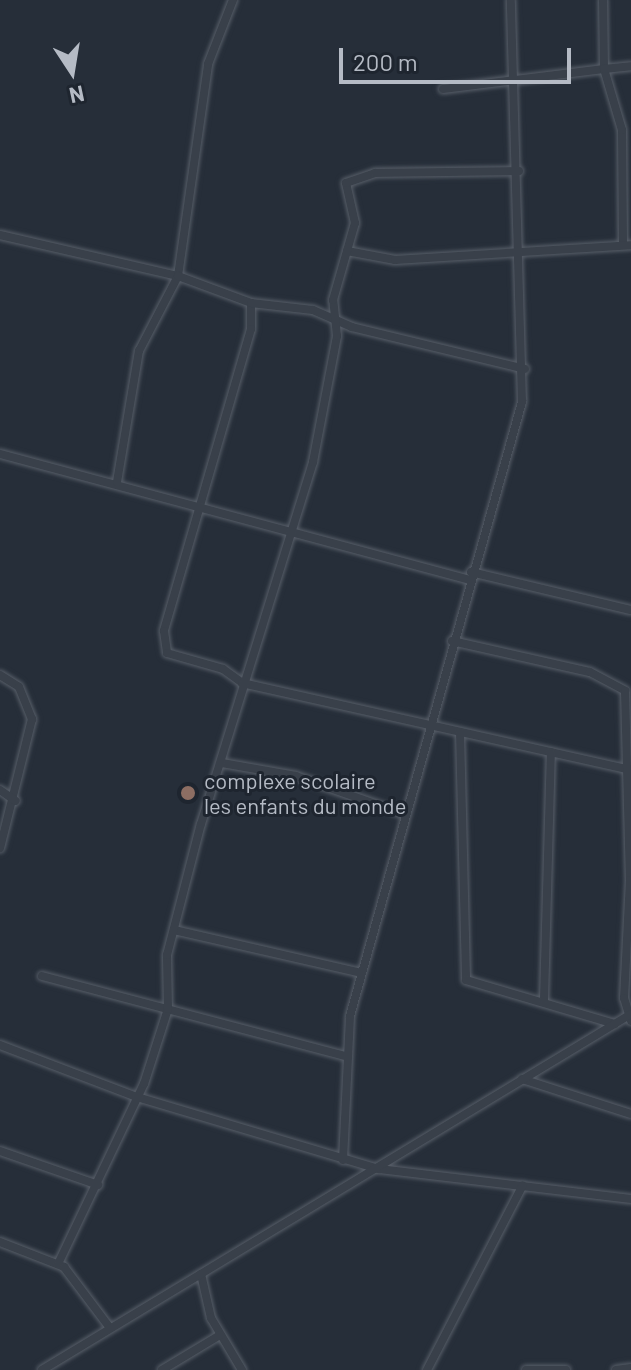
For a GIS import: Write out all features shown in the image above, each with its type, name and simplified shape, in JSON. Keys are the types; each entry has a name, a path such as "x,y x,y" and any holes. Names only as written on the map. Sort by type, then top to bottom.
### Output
{"street":[{"path":"117,482 139,351 178,276 208,64 233,0"},
{"path":"343,1160 344,1056 361,973 525,369 515,296 521,257 511,0"},
{"path":"347,251 395,260 521,257 627,245 622,130 604,69 603,0"},
{"path":"443,89 631,66"},
{"path":"58,1264 137,1097 168,1009 164,975 174,930 242,683 291,532 337,336 331,314 355,223 345,191 353,177 519,171"},
{"path":"0,235 178,276 251,303 331,314 352,327 525,369"},
{"path":"251,303 251,329 164,648 178,660 223,669 242,683 428,727 628,769"},
{"path":"0,454 117,482 291,532 470,576 631,610"},
{"path":"42,1370 379,1169 522,1079 629,1018 628,769 622,688 590,672 452,641"},
{"path":"0,675 19,687 32,719 16,801 0,848"},
{"path":"460,732 464,974 489,991 544,999 615,1024"},
{"path":"544,999 551,752"},
{"path":"222,763 296,776 404,814"},
{"path":"0,790 16,801"},
{"path":"174,930 361,973"},
{"path":"42,976 344,1056"},
{"path":"0,1045 137,1097 379,1169 631,1199"},
{"path":"522,1079 631,1114"},
{"path":"0,1151 98,1185"},
{"path":"427,1370 523,1185"},
{"path":"0,1242 58,1264 110,1328"},
{"path":"201,1274 220,1335 242,1370"},
{"path":"162,1370 220,1335"},
{"path":"616,1370 631,1369"},
{"path":"526,1370 566,1370"}],"place":[{"name":"complexe scolaire les enfants du monde","path":"188,793"}]}
